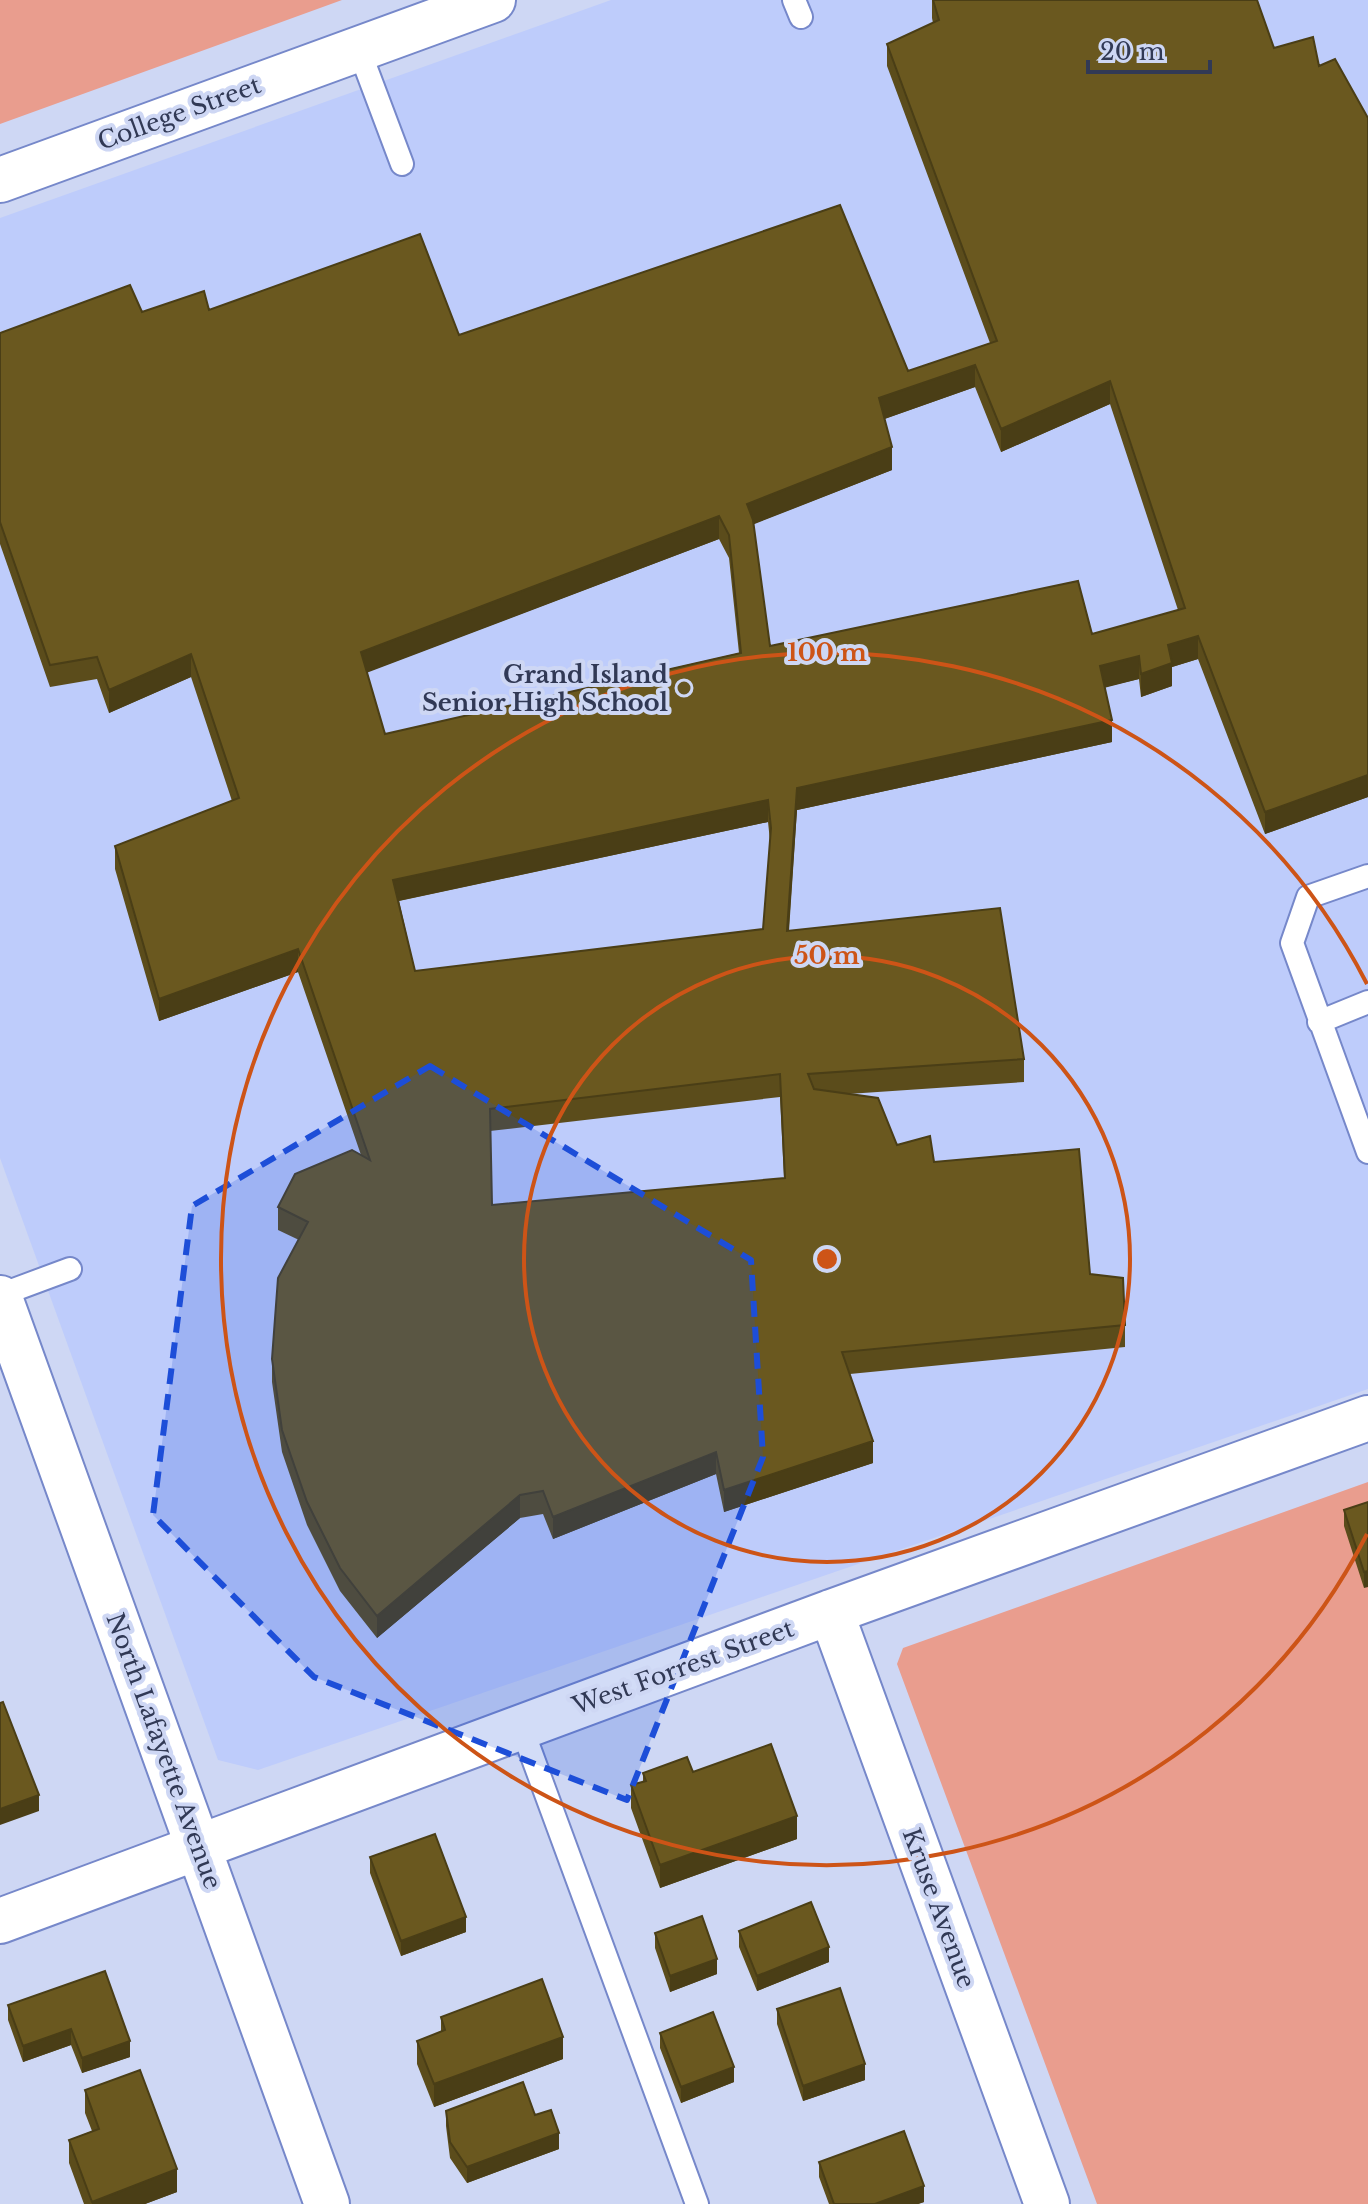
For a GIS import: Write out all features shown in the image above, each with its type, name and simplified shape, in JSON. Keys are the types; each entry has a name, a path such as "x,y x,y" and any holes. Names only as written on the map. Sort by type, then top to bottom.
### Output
{"street":[{"name":"College Street","path":"0,180 493,0"},
{"name":"North Lafayette Avenue","path":"0,1296 327,2204"},
{"name":"West Forrest Street","path":"0,1921 831,1612 1368,1418"},
{"name":"Kruse Avenue","path":"831,1612 1047,2204"}],"lane":[{"path":"358,47 402,164"},
{"path":"1366,1142 1292,943 1308,897 1368,876"},
{"path":"1319,1022 1368,1002"},
{"path":"0,1296 70,1269"},
{"path":"521,1726 697,2204"}],"highlighted area":[{"path":"430,1066 751,1260 763,1457 627,1800 314,1677 153,1515 192,1206"}],"shaded area":[{"path":"0,0 342,0 0,124"},
{"name":"Grand Island Senior High School","path":"611,0 1368,0 1368,1389 258,1770 218,1760 0,1158 0,218"},
{"path":"1368,1482 1368,2204 1097,2204 897,1664 903,1648"}],"building":[{"path":"933,0 1257,0 1274,48 1313,37 1319,66 1335,59 1368,118 1368,775 1265,812 1198,636 1168,645 1172,663 1141,674 1139,656 1100,666 1112,720 797,788 787,931 1000,908 1024,1059 808,1074 814,1089 878,1098 897,1145 930,1136 934,1162 1079,1149 1090,1274 1123,1278 1125,1325 842,1352 873,1441 724,1490 716,1452 553,1517 543,1491 520,1495 377,1616 340,1568 307,1502 282,1430 272,1359 278,1278 308,1222 278,1207 295,1174 352,1150 370,1160 298,949 159,999 115,846 239,798 191,654 109,690 97,657 50,665 0,522 0,333 130,285 142,312 204,291 209,310 420,234 459,335 840,205 908,371 997,341 887,44 939,20","holes":["975,365 1001,429 1110,381 1185,608 1092,634 1078,581 770,646 753,520 747,504 892,447 879,398","719,516 729,535 741,653 385,734 361,652","768,800 771,828 763,929 415,971 393,880","780,1074 785,1178 492,1205 490,1109"]},
{"path":"1368,1502 1368,1571 1364,1572 1344,1510"},
{"path":"3,1702 39,1795 0,1809 0,1703"},
{"path":"771,1744 797,1816 660,1865 631,1785 646,1781 643,1773 687,1757 693,1772"},
{"path":"435,1834 466,1917 401,1941 370,1857"},
{"path":"811,1902 829,1947 757,1976 739,1931"},
{"path":"702,1916 717,1959 670,1976 655,1933"},
{"path":"105,1971 130,2041 82,2058 71,2029 23,2046 8,2005"},
{"path":"542,1979 563,2037 434,2084 417,2041 445,2030 441,2017"},
{"path":"840,1988 865,2064 803,2086 777,2009"},
{"path":"713,2012 734,2067 681,2087 660,2033"},
{"path":"140,2070 177,2169 92,2202 69,2140 99,2129 85,2090"},
{"path":"523,2082 535,2115 551,2110 559,2133 467,2167 450,2142 446,2111"},
{"path":"904,2131 924,2186 875,2204 834,2204 819,2162"}],"place":[{"name":"Grand Island Senior High School","path":"684,688"}]}
